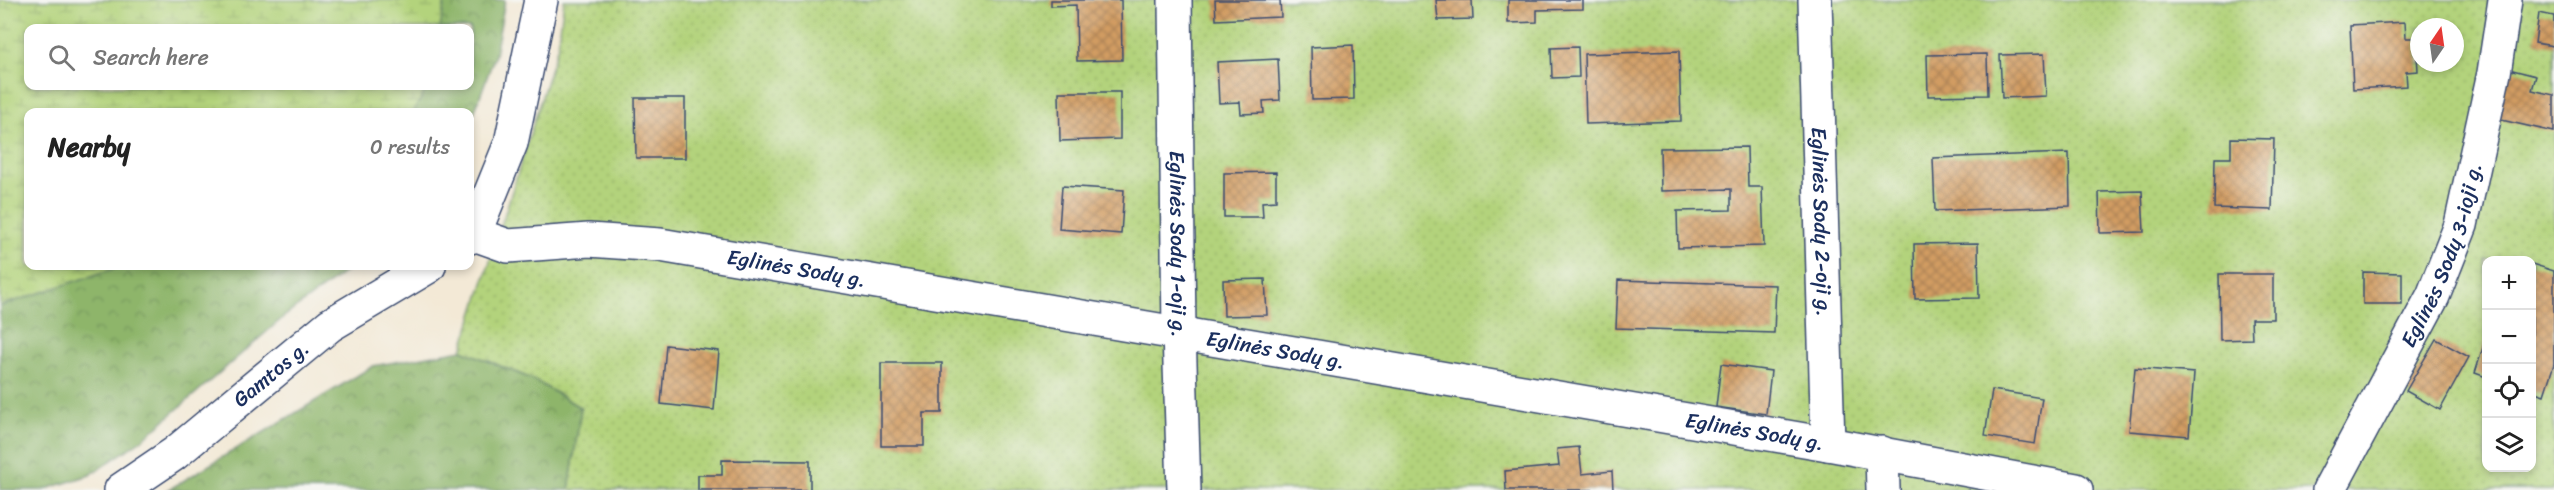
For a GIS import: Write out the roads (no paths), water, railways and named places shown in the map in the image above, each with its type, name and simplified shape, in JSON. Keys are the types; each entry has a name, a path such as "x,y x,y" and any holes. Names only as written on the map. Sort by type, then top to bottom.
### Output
{"street":[{"path":"474,231 511,143 541,0"},
{"name":"Eglinės Sodų 1-oji g.","path":"1175,0 1179,332 1184,490"},
{"name":"Eglinės Sodų 2-oji g.","path":"1815,0 1828,444"},
{"name":"Eglinės Sodų 3-ioji g.","path":"2329,490 2433,296 2461,225 2494,73 2505,0"},
{"name":"Eglinės Sodų g.","path":"474,237 508,246 589,240 660,245 1882,453 2076,490"},
{"name":"Gamtos g.","path":"121,490 174,454 330,325 422,270"},
{"path":"1882,453 1883,490"}]}
